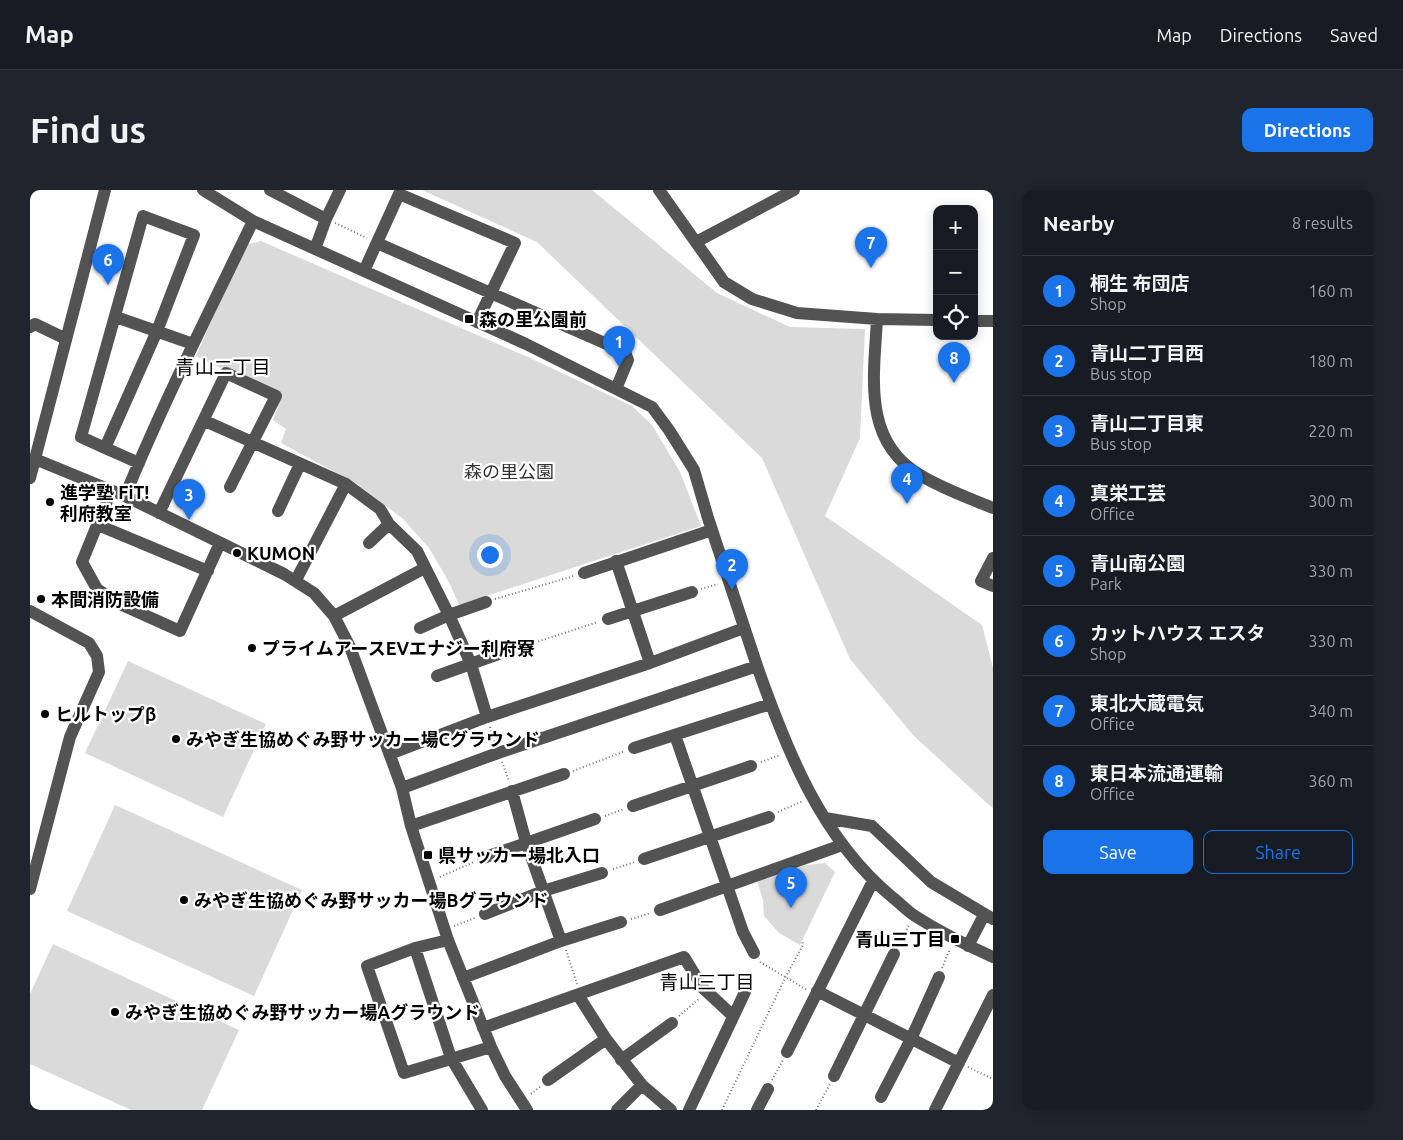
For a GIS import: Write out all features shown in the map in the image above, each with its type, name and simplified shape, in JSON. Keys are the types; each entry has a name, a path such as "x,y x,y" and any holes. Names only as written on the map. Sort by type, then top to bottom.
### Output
{"street":[{"path":"30,478 106,190"},
{"path":"203,190 253,221 526,344 652,407 694,470 770,704 789,752 825,818 842,845 873,882 914,915 954,939 993,957"},
{"path":"315,249 326,219 340,190"},
{"path":"659,190 724,282 752,299 797,313 877,319 933,320"},
{"path":"696,242 794,190"},
{"path":"276,192 326,219"},
{"path":"364,271 398,194 515,243 477,322"},
{"path":"105,448 157,332 194,235 143,216 81,437 105,448 139,463"},
{"path":"125,496 193,344 253,221"},
{"path":"377,243 625,352 628,360 616,389"},
{"path":"116,317 193,344"},
{"path":"877,319 874,376 876,412 882,435 904,463 918,474 940,486 993,508"},
{"path":"978,321 993,321"},
{"path":"30,327 35,324 66,340"},
{"path":"159,514 226,373 276,396 230,487"},
{"path":"204,422 346,484 380,509 389,524 417,551 471,664 487,717"},
{"path":"35,459 125,496 296,580 314,593 334,616 350,647 402,788 411,826 446,935 490,1047 524,1106"},
{"path":"278,511 300,464"},
{"path":"296,580 346,484"},
{"path":"111,491 82,562 97,589 120,604 180,631 220,543"},
{"path":"369,543 389,524"},
{"path":"98,525 208,571"},
{"path":"584,573 712,530"},
{"path":"993,558 981,581 993,586"},
{"path":"616,561 650,663"},
{"path":"334,616 425,568"},
{"path":"608,619 632,613 692,592"},
{"path":"420,628 486,602"},
{"path":"30,611 89,643 97,656 99,672 70,737 30,889"},
{"path":"390,754 487,717 650,663 744,628"},
{"path":"437,676 504,652"},
{"path":"402,788 498,753 757,666"},
{"path":"634,748 770,704"},
{"path":"676,735 743,932 754,953"},
{"path":"633,806 751,766"},
{"path":"411,826 564,774"},
{"path":"512,791 526,842 562,941"},
{"path":"644,859 769,817"},
{"path":"825,818 872,826 931,882 989,917 968,946"},
{"path":"484,858 595,819"},
{"path":"660,910 842,845"},
{"path":"484,914 543,891 602,873"},
{"path":"788,1052 873,882"},
{"path":"463,978 562,941 621,922"},
{"path":"446,935 367,966 404,1073 490,1047"},
{"path":"415,948 452,1058 482,1110"},
{"path":"834,1076 894,954"},
{"path":"483,1028 684,957 707,992 733,1016"},
{"path":"881,1097 911,1039 939,977"},
{"path":"817,991 958,1063"},
{"path":"689,1110 745,992"},
{"path":"935,1110 993,994"},
{"path":"579,995 621,1060 642,1085 671,1110"},
{"path":"621,1060 672,1023"},
{"path":"548,1080 606,1039"},
{"path":"617,1110 642,1085"},
{"path":"757,1110 768,1089"}],"path":[{"path":"326,219 377,243"},
{"path":"486,602 584,573"},
{"path":"692,592 729,581"},
{"path":"504,652 608,619"},
{"path":"564,774 634,748"},
{"path":"751,766 789,752"},
{"path":"769,817 812,796"},
{"path":"595,819 633,806"},
{"path":"428,881 484,858"},
{"path":"602,873 644,859"},
{"path":"621,922 660,910"},
{"path":"446,935 484,914"},
{"path":"894,954 914,915"},
{"path":"939,977 954,939"},
{"path":"722,1110 785,978 803,945 802,940"},
{"path":"562,941 579,995"},
{"path":"754,953 757,960 785,978 807,990 817,991"},
{"path":"672,1023 707,992"},
{"path":"768,1089 788,1052"},
{"path":"958,1063 993,1079"},
{"path":"816,1110 834,1076"},
{"path":"524,1106 548,1080"}],"green space":[{"path":"422,190 592,190 717,293 790,327 865,329 860,438 825,516 982,625 993,668 993,808 913,735 850,659 762,458 537,242"},
{"name":"森の里公園","path":"261,241 530,358 632,406 652,425 680,472 701,526 459,605 450,584 429,548 402,518 357,484 281,443 286,429 273,420 281,397 196,356 245,245"},
{"name":"みやぎ生協めぐみ野サッカー場Cグラウンド","path":"128,661 266,724 223,817 85,753"},
{"name":"みやぎ生協めぐみ野サッカー場Bグラウンド","path":"115,805 302,890 254,996 67,911"},
{"path":"825,863 835,872 800,945 779,933 764,916 763,900 757,881 806,865"},
{"name":"みやぎ生協めぐみ野サッカー場Aグラウンド","path":"53,944 239,1030 202,1110 131,1110 30,1064 30,994"}],"place":[{"name":"東北大蔵電気","path":"871,268"},
{"name":"カットハウス エスタ","path":"108,285"},
{"name":"森の里公園前","path":"469,319"},
{"name":"桐生 布団店","path":"619,367"},
{"name":"東日本流通運輸","path":"954,383"},
{"name":"進学塾 FiT! 利府教室","path":"50,502"},
{"name":"真栄工芸","path":"907,504"},
{"name":"青山二丁目東","path":"189,520"},
{"name":"KUMON","path":"237,553"},
{"name":"青山二丁目西","path":"732,590"},
{"name":"本間消防設備","path":"41,599"},
{"name":"プライムアースEVエナジー利府寮","path":"252,648"},
{"name":"ヒルトップβ","path":"45,714"},
{"name":"みやぎ生協めぐみ野サッカー場Cグラウンド","path":"176,739"},
{"name":"県サッカー場北入口","path":"428,855"},
{"name":"みやぎ生協めぐみ野サッカー場Bグラウンド","path":"184,900"},
{"name":"青山南公園","path":"791,908"},
{"name":"青山三丁目","path":"955,939"},
{"name":"みやぎ生協めぐみ野サッカー場Aグラウンド","path":"115,1012"}],"district":[{"name":"青山二丁目","path":"223,367"},
{"name":"青山三丁目","path":"707,982"}]}
